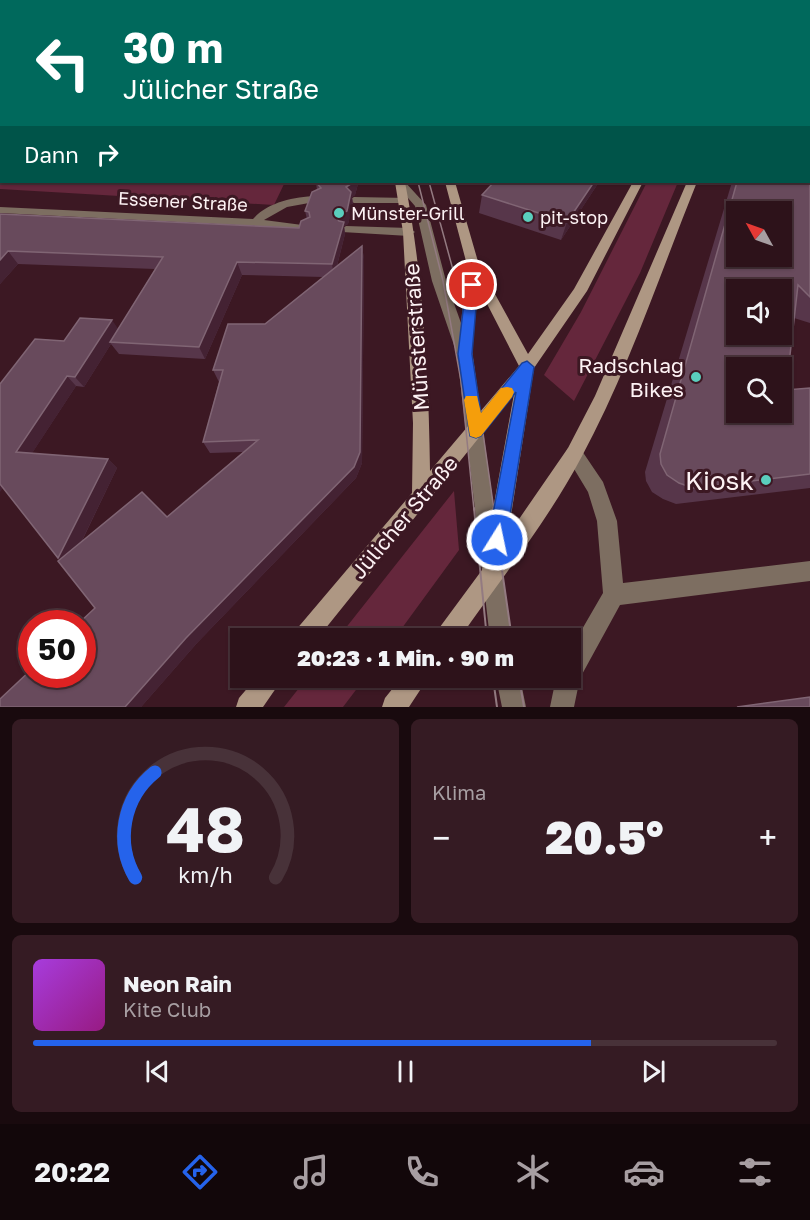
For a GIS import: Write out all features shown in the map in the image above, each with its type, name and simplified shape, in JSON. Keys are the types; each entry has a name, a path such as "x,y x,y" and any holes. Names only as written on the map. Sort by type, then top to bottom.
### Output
{"main road":[{"name":"Münsterstraße","path":"400,183 410,232 421,423 421,493"},
{"name":"Münsterstraße","path":"450,183 474,265 527,367 491,575"},
{"name":"Jülicher Straße","path":"312,628 527,367 580,291 637,183"},
{"path":"453,628 574,454 629,335 692,183"},
{"path":"248,707 263,688"},
{"path":"394,707 408,688"}],"street":[{"name":"Münsterstraße","path":"401,183 420,206 439,281 465,354 499,628"},
{"name":"Essener Straße","path":"256,223 261,215 294,202 316,199"},
{"path":"354,200 404,200"},
{"name":"Essener Straße","path":"0,210 256,223 306,228"},
{"path":"346,230 410,232"},
{"name":"Münsterstraße","path":"465,354 474,265"},
{"path":"574,454 596,488 607,521 614,595 581,653"},
{"path":"614,595 810,571"},
{"path":"510,688 514,707"},
{"path":"561,707 566,688"}],"shaded area":[{"path":"0,183 285,183 274,205 0,189"},
{"path":"646,183 678,183 640,273 574,401 544,375 581,312"},
{"path":"454,491 459,550 402,628 346,628"},
{"path":"299,688 357,688 343,707 284,707"}],"building":[{"path":"317,183 352,183 346,187 351,192 347,211 336,217 339,221 344,222 332,264 237,262 199,347 110,342 163,257 8,251 0,260 0,214 299,228 301,221 310,217 309,212 305,211 312,192 321,188"},
{"path":"493,183 593,183 567,222 482,195"},
{"path":"737,183 810,183 810,297 798,285 792,338 792,279 726,279 726,345 791,345 790,357 726,357 726,423 792,423 792,390 810,388 810,474 693,488 667,475 661,464 660,454 726,221 726,267 792,267 792,201 732,201"},
{"path":"362,246 360,452 354,467 186,638 125,707 0,707 0,699 18,682 18,688 96,688 96,610 93,610 95,608 58,561 142,492 167,517 258,440 203,442 223,370 213,370 228,324 265,324"},
{"path":"80,318 112,320 75,377 67,376 16,452 108,459 58,558 0,484 0,384 35,339 64,341"},
{"path":"810,697 810,707 737,707"}],"tram line":[{"path":"418,183 443,281 461,381 474,510"},
{"path":"429,183 467,321 494,510"},
{"path":"474,508 486,628"},
{"path":"493,508 510,628"},
{"path":"494,688 497,707"},
{"path":"521,688 524,707"}],"slow traffic":[{"path":"472,400 476,431 507,392"}],"place":[{"name":"Münster-Grill","path":"339,213"},
{"name":"pit-stop","path":"528,217"},
{"name":"Radschlag Bikes","path":"696,377"},
{"name":"Kiosk","path":"766,480"}],"route":[{"path":"472,285 465,354 476,431 527,367 497,540"}]}
